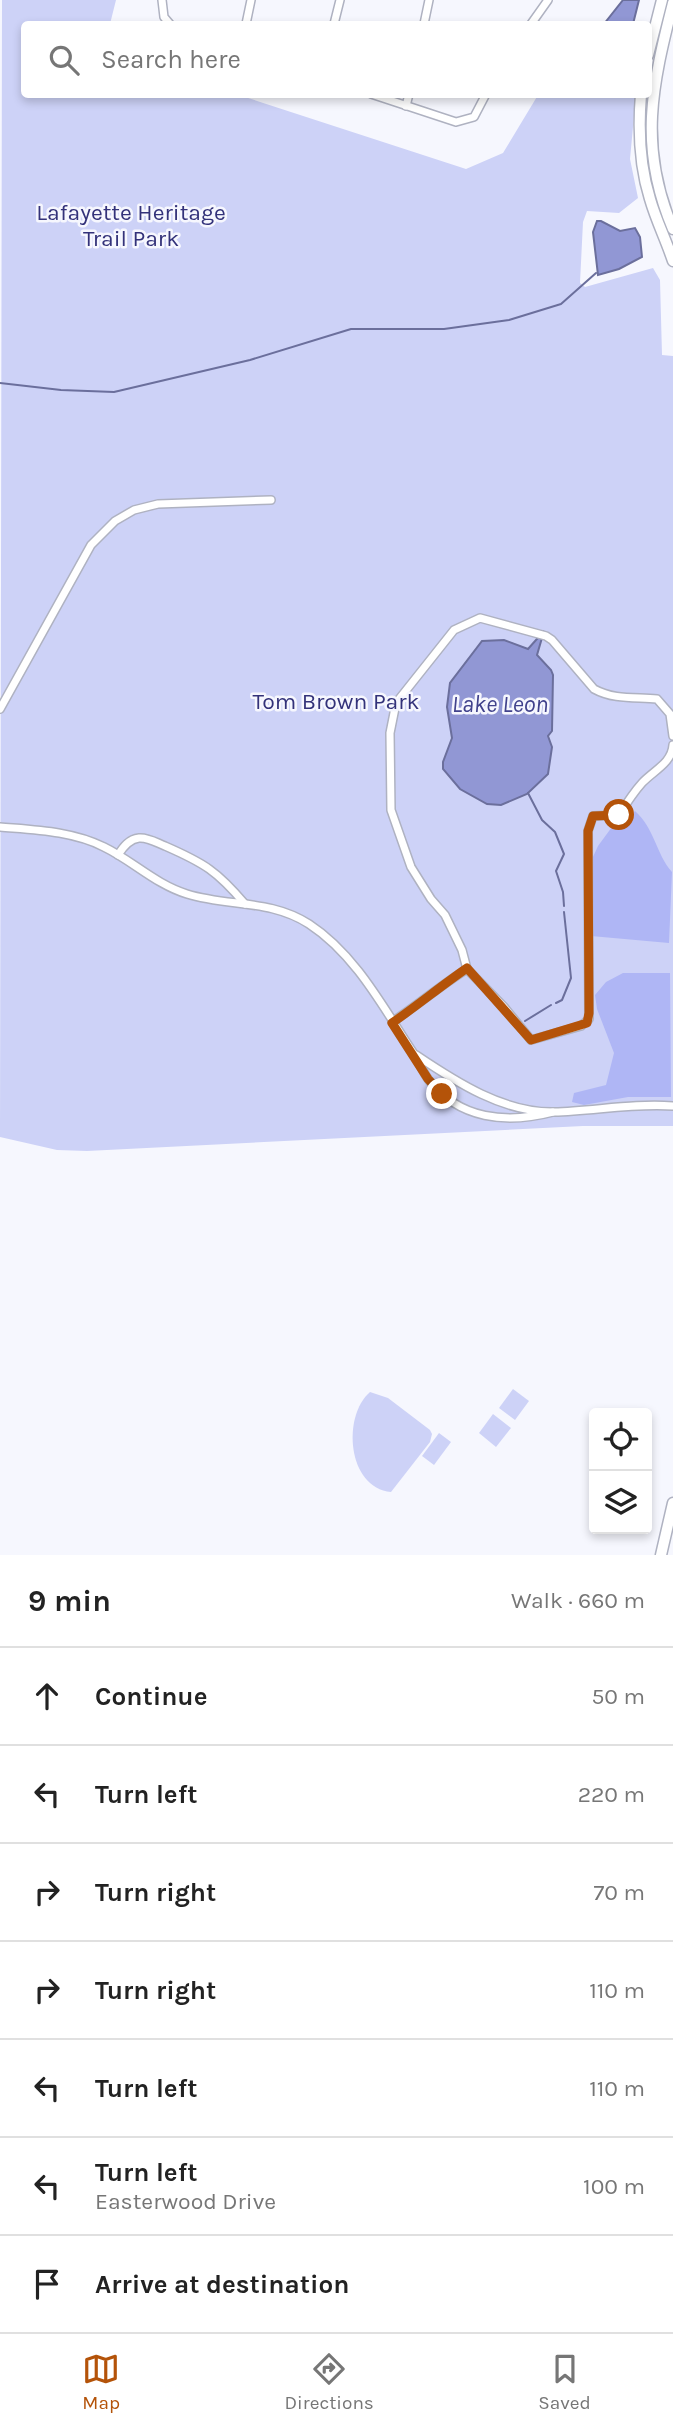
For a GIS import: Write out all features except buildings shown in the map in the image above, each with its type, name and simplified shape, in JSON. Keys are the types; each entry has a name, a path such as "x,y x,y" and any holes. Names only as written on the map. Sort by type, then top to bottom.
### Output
{"main road":[{"path":"652,42 662,0"},
{"path":"673,3 653,93 651,137 653,167 673,229"},
{"path":"641,98 639,136 642,164 649,196 673,261"},
{"path":"661,1555 673,1503"}],"street":[{"path":"162,0 164,17 167,21"},
{"path":"247,21 251,0"},
{"path":"335,21 340,0"},
{"path":"425,21 429,0"},
{"path":"533,21 548,0"},
{"path":"383,98 456,122 474,117 484,98"},
{"path":"406,106 407,98"},
{"path":"0,709 91,545 115,521 134,510 158,504 271,500"},
{"path":"673,736 670,714 657,699 608,696 594,689 546,636 480,618 454,630 404,691 393,712 390,733 393,818 411,867 431,900 445,915 462,950 467,968 531,1040 587,1023 588,831 593,816 619,815 645,780 667,761 673,753 673,745"},
{"path":"0,827 88,840 118,855 170,888 200,897 277,909 307,922 349,960 435,1086 458,1106 502,1119 524,1119 552,1112 629,1104 673,1105"},
{"path":"118,855 130,841 148,838 202,862 226,881 245,904"},
{"path":"392,1023 434,994 447,980 467,968"},
{"path":"413,1053 440,1073 482,1093 522,1108 552,1112"}],"green space":[{"name":"Tom Brown Park","path":"2,0 116,0 111,21 21,21 21,98 248,98 466,169 503,153 536,98 636,98 630,159 638,198 619,213 587,211 583,222 580,283 585,287 653,268 660,280 662,355 673,356 673,1126 583,1126 87,1151 57,1150 0,1137"},
{"path":"513,1389 529,1401 515,1420 499,1408"},
{"path":"370,1392 388,1398 432,1434 430,1442 391,1492 376,1488 365,1478 353,1450 355,1417"},
{"path":"493,1414 511,1428 496,1447 479,1433"},
{"path":"439,1433 451,1442 434,1465 422,1456"}],"shaded area":[{"path":"635,811 647,826 672,872 669,943 591,936 592,859 620,816 631,815"},
{"path":"623,973 670,973 671,1097 628,1097 584,1105 572,1102 574,1093 606,1085 614,1053 597,1009 595,995 606,982"}],"water":[{"path":"623,0 639,0 634,21 606,21"},
{"path":"597,221 620,231 635,228 640,237 642,257 619,269 598,275 593,232"},
{"name":"Lake Leon","path":"544,631 537,655 553,675 552,731 548,736 552,747 548,774 527,794 501,805 487,804 460,789 443,769 452,738 447,707 450,683 482,641 504,640 528,649"}],"waterway":[{"path":"0,383 61,390 114,392 250,360 351,329 444,329 509,320 561,304 596,273"},
{"path":"528,793 542,820 555,832 564,854 556,871 563,892 564,906"},
{"path":"556,1003 562,1000 571,978 564,912"},
{"path":"525,1021 551,1005"}],"route":[{"path":"442,1094 428,1079 392,1023 424,1002 447,980 467,968 471,976 514,1018 531,1040 587,1023 588,831 593,816 619,815"}],"park label":[{"name":"Lafayette Heritage Trail Park","path":"131,225"}]}
